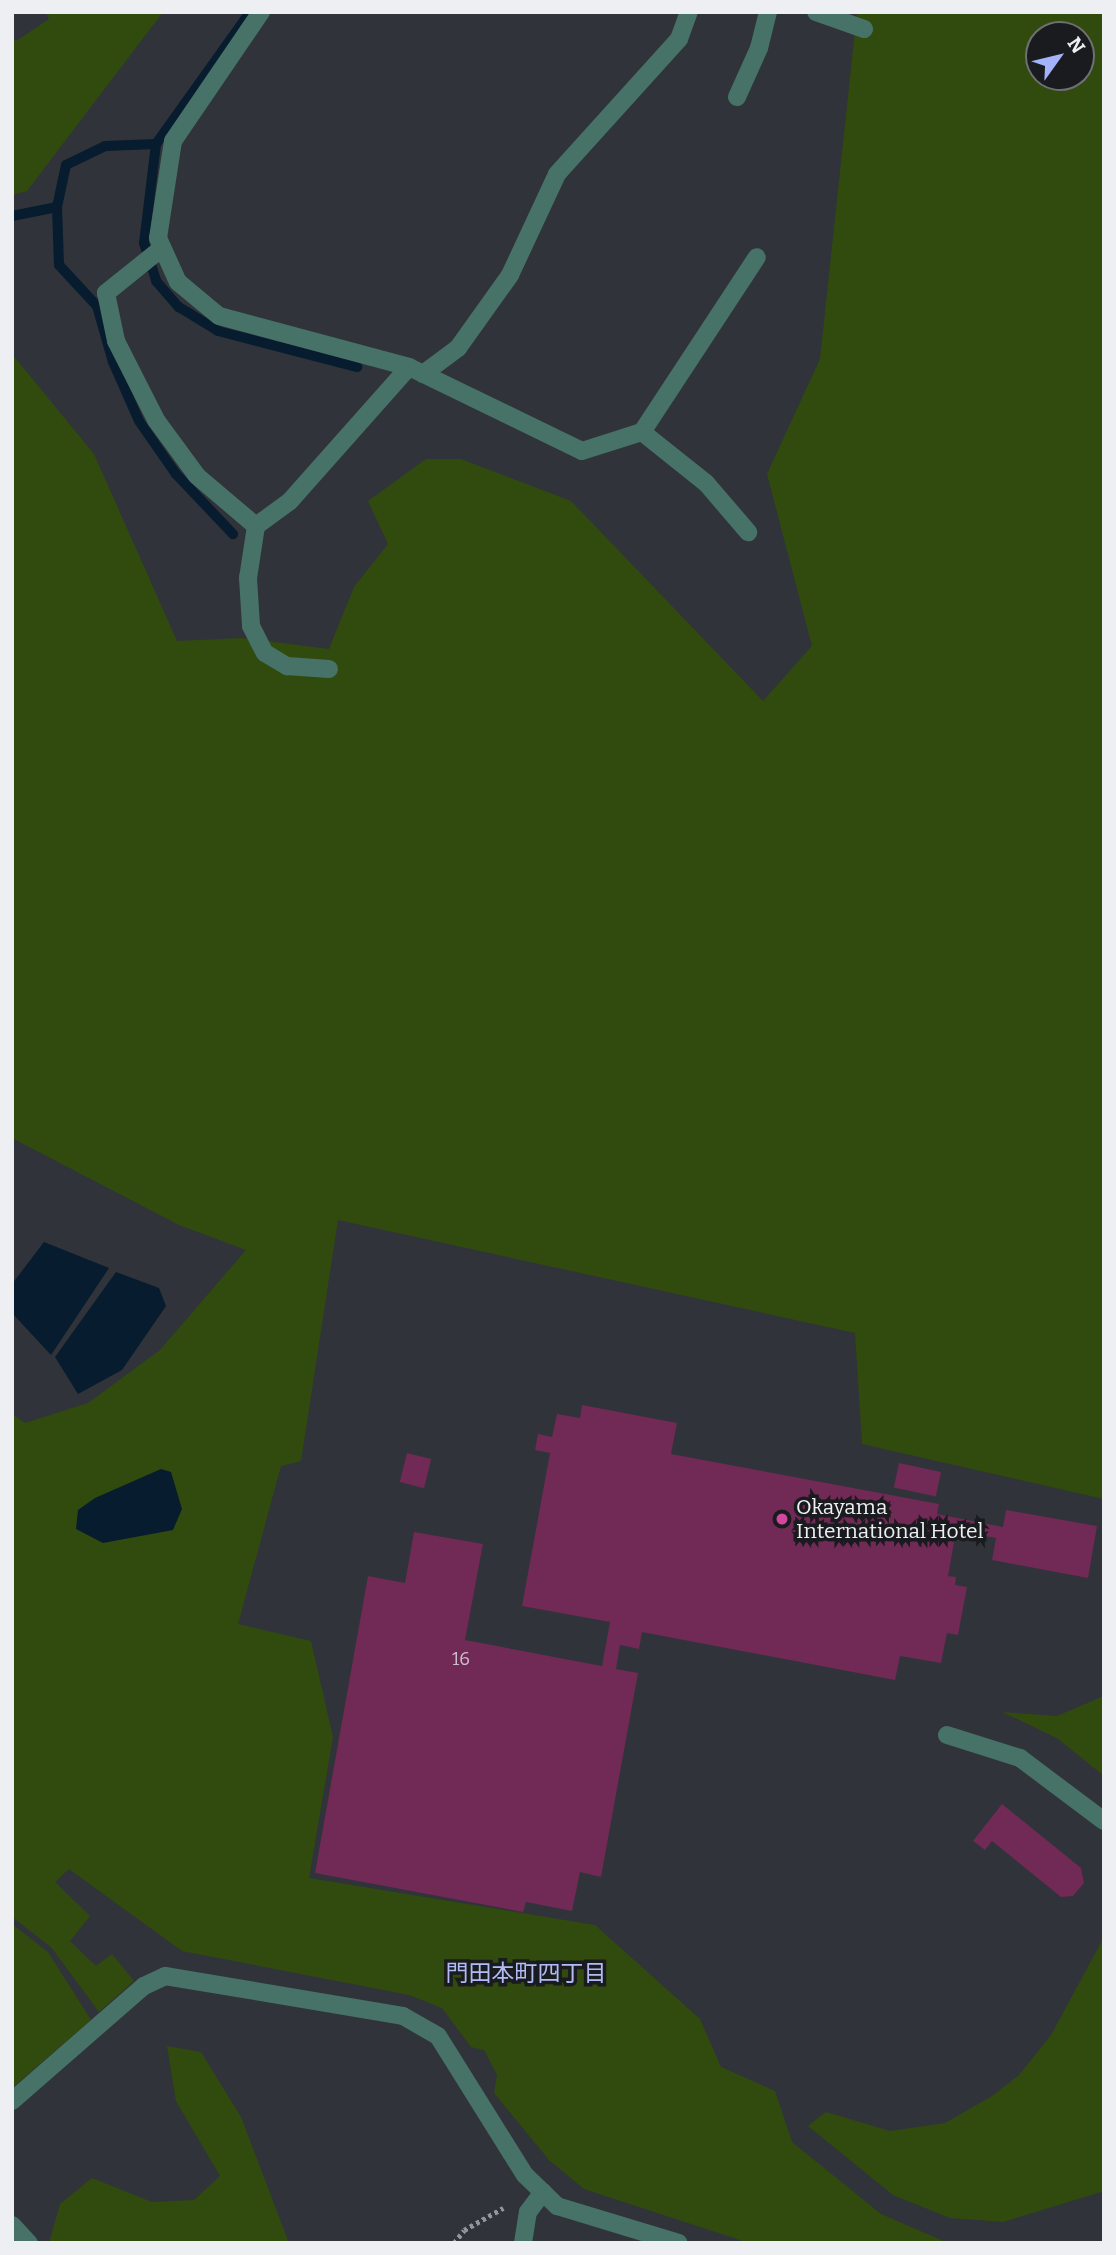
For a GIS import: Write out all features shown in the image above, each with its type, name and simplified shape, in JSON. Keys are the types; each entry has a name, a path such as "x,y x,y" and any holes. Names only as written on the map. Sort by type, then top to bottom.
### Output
{"street":[{"path":"256,526 197,477 156,420 116,341 106,293 154,255 173,141 261,12"},
{"path":"329,669 287,666 265,653 250,614 248,578 256,526 290,501 416,370 458,348 510,275 557,174 679,39 689,12"},
{"path":"737,97 759,48 768,12"},
{"path":"816,12 864,29"},
{"path":"154,255 178,282 219,316 416,370 582,451 642,432 757,257"},
{"path":"642,432 706,483 748,533"},
{"path":"947,1735 1020,1758 1103,1819"},
{"path":"12,2101 144,1986 165,1976 403,2017 438,2036 525,2175 557,2206 679,2243"},
{"path":"523,2243 528,2212 543,2192"},
{"path":"12,2225 29,2243"}],"path":[{"path":"454,2243 464,2230 502,2208 528,2212"}],"green space":[{"path":"46,12 163,12 27,191 12,195 12,37 16,41 49,19"},
{"path":"857,12 1104,12 1104,1499 862,1444 855,1333 338,1220 301,1461 281,1466 238,1624 311,1641 333,1737 309,1878 595,1925 700,2019 721,2067 775,2091 792,2142 881,2214 948,2243 749,2243 584,2189 549,2160 494,2093 497,2075 484,2050 471,2047 442,2008 409,1995 182,1951 69,1869 55,1882 90,1916 70,1941 96,1966 112,1954 134,1981 99,2012 51,1947 12,1917 12,1414 25,1423 88,1403 160,1350 246,1250 179,1225 12,1138 12,354 94,454 177,641 242,638 329,649 354,587 388,544 368,501 426,459 461,459 571,501 763,701 812,646 767,474 820,359"},
{"path":"1104,1696 1104,1776 1057,1738 1002,1712 1057,1716"},
{"path":"12,1924 48,1952 91,2020 12,2088"},
{"path":"1104,1937 1104,2191 1003,2222 950,2218 893,2195 808,2126 826,2112 890,2131 945,2123 992,2096 1019,2075 1051,2035"},
{"path":"167,2046 201,2052 241,2117 289,2243 49,2243 60,2204 92,2178 152,2202 194,2200 220,2176 176,2101"}],"water":[{"path":"44,1242 109,1268 51,1355 12,1313 12,1284"},
{"path":"116,1272 159,1288 166,1306 122,1370 78,1394 55,1357"},
{"path":"161,1469 171,1472 182,1509 173,1530 103,1543 76,1529 78,1510 95,1498"}],"building":[{"path":"582,1405 677,1423 671,1454 939,1504 937,1514 1003,1527 1006,1510 1097,1526 1088,1578 992,1560 996,1538 956,1531 948,1576 956,1577 955,1585 967,1587 958,1635 947,1633 941,1663 900,1656 895,1680 642,1632 639,1649 620,1645 616,1669 638,1673 601,1877 580,1872 572,1911 526,1902 523,1912 315,1873 368,1576 405,1583 414,1532 483,1544 465,1640 602,1666 610,1622 522,1606 550,1453 535,1450 538,1434 552,1437 557,1414 580,1418"},
{"path":"407,1453 431,1459 424,1488 400,1482"},
{"path":"899,1463 941,1472 936,1496 894,1487"},
{"path":"1002,1804 1081,1868 1084,1883 1073,1896 1061,1897 992,1841 985,1850 973,1841"}],"waterway":[{"path":"12,216 57,207 66,165 105,146 156,144 250,12"},
{"path":"156,144 144,243 156,281 179,307 218,331 357,367"},
{"path":"57,207 59,265 97,306 113,362 139,421 176,474 233,534"}],"place":[{"name":"Okayama International Hotel","path":"782,1519"}],"district":[{"name":"門田本町四丁目","path":"526,1973"}]}
